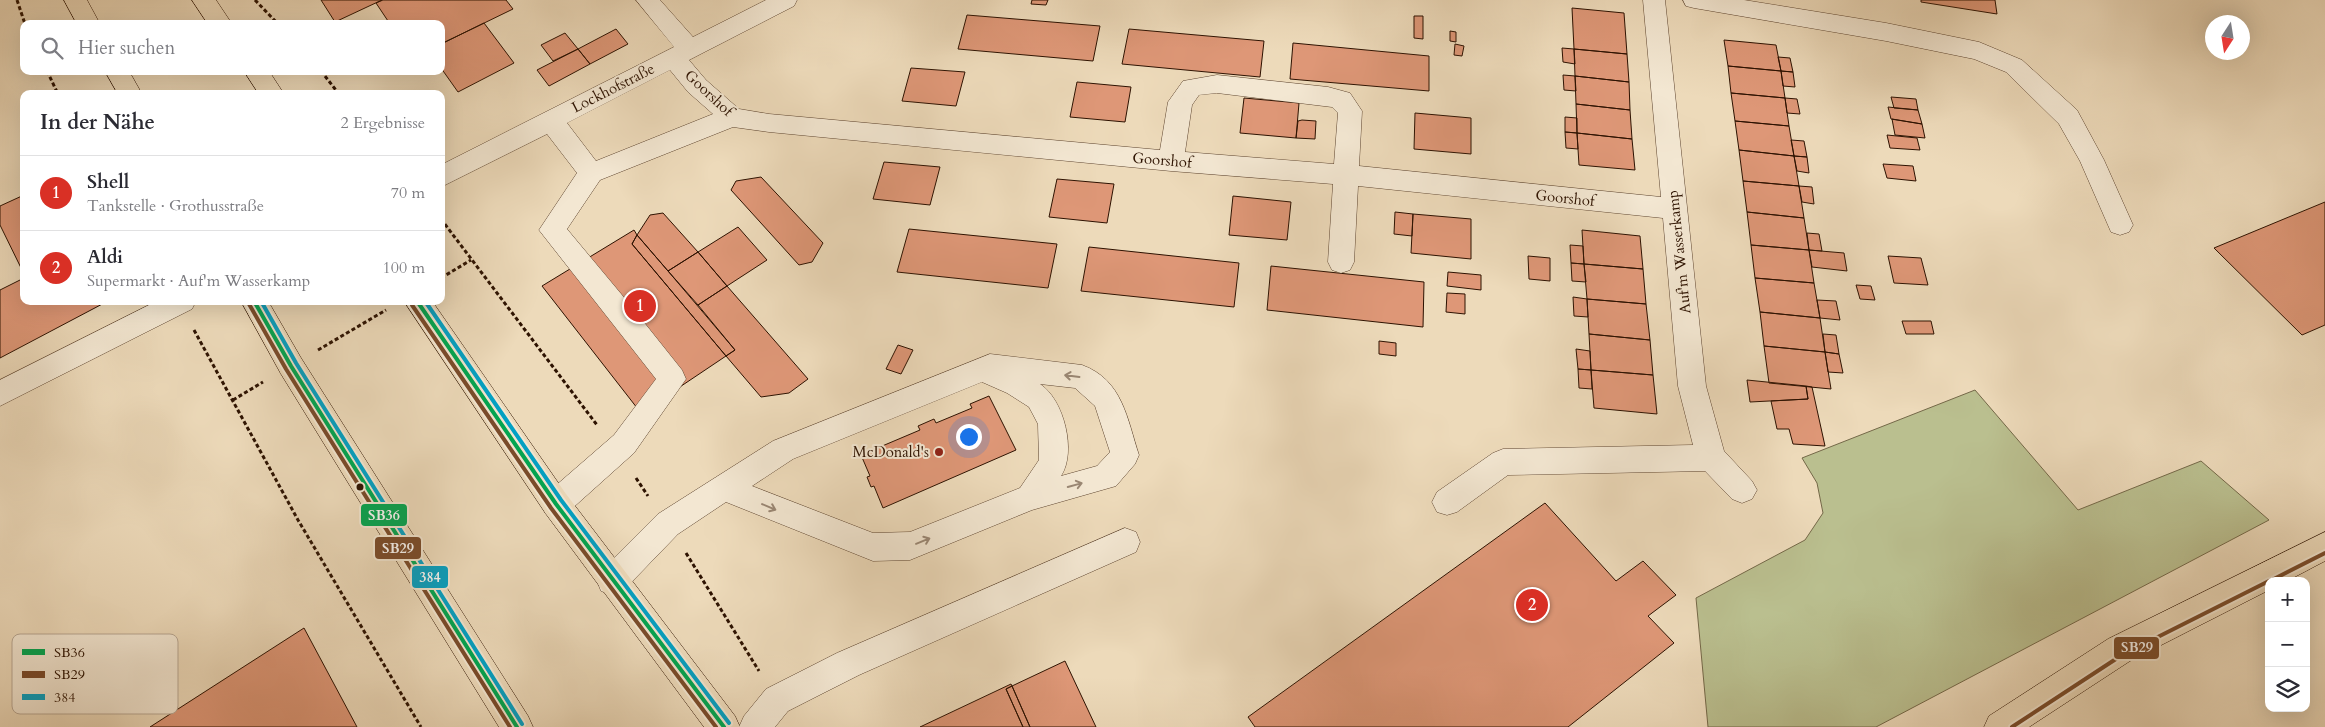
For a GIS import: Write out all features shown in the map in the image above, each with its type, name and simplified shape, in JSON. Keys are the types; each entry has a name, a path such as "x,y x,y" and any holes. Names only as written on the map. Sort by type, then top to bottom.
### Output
{"main road":[{"path":"75,0 87,20"},
{"path":"203,0 218,20"},
{"path":"119,75 128,90"},
{"path":"259,75 269,90"},
{"path":"256,305 291,366 517,727"},
{"path":"420,305 556,504 612,581 724,727"},
{"path":"2000,727 2119,650 2325,546"}],"street":[{"name":"Goorshof","path":"647,0 682,53 697,86 732,117 768,123 1171,161 1345,175 1675,209"},
{"name":"Lockhofstraße","path":"445,174 786,0"},
{"name":"Auf'm Wasserkamp","path":"1654,0 1692,386 1711,458 1742,490"},
{"path":"1694,0 1886,32 1978,51 2014,66 2068,117 2092,160 2120,225"},
{"path":"1171,161 1180,102 1184,94 1192,87 1217,84 1328,96 1341,100 1350,110 1351,121 1348,162 1345,175 1341,262"},
{"path":"556,504 624,444 672,379 618,309 552,230 591,173 732,117"},
{"path":"551,120 591,173"},
{"path":"0,394 175,305"},
{"path":"612,581 668,524 782,450 844,423 990,366 1082,377 1107,399 1125,455 1106,477 1030,497 910,546 873,548 724,488"},
{"path":"844,423 891,418 993,375 1017,384 1039,398 1052,424 1053,463 1030,497"},
{"path":"1447,502 1503,462 1711,458"},
{"path":"755,727 777,700 848,664 1125,542"}],"path":[{"path":"17,0 24,20"},
{"path":"255,0 274,20"},
{"path":"49,75 56,90"},
{"path":"324,75 336,90"},
{"path":"445,276 471,260"},
{"path":"316,352 372,318"},
{"path":"200,339 298,520 421,727"},
{"path":"233,400 251,390"}],"green space":[{"path":"1975,390 2078,510 2201,461 2269,520 1876,727 1708,727 1696,598 1805,540 1823,513 1817,483 1802,458"}],"building":[{"path":"321,0 382,0 339,20 334,20"},
{"path":"383,0 506,0 513,9 445,42 445,20 387,20 376,3"},
{"path":"1032,0 1048,0 1046,5 1031,4"},
{"path":"1921,0 1995,0 1997,14 1921,2"},
{"path":"1572,8 1624,13 1627,54 1574,49"},
{"path":"967,15 1100,26 1093,61 958,49"},
{"path":"1414,16 1423,16 1423,39 1414,38"},
{"path":"484,23 514,63 458,92 445,74 445,42"},
{"path":"616,29 628,44 590,64 578,49"},
{"path":"1129,29 1264,41 1260,77 1122,64"},
{"path":"1450,31 1456,32 1456,42 1450,41"},
{"path":"565,33 578,49 553,61 541,45"},
{"path":"1724,40 1776,45 1781,71 1728,66"},
{"path":"1293,43 1429,56 1429,91 1290,79"},
{"path":"1455,44 1464,46 1462,56 1454,55"},
{"path":"1562,48 1574,49 1575,64 1563,62"},
{"path":"578,49 590,64 549,86 537,70"},
{"path":"1574,49 1627,54 1629,82 1575,76"},
{"path":"1778,57 1790,58 1793,72 1781,71"},
{"path":"1728,66 1781,71 1785,98 1731,93"},
{"path":"911,68 965,72 956,106 902,101"},
{"path":"1781,71 1793,72 1795,87 1783,86"},
{"path":"1563,75 1575,76 1576,91 1564,90"},
{"path":"1575,76 1629,82 1630,110 1576,104"},
{"path":"1077,82 1131,87 1125,122 1070,117"},
{"path":"1731,93 1785,98 1789,126 1735,121"},
{"path":"1891,97 1916,99 1918,110 1894,108"},
{"path":"1244,98 1299,103 1296,138 1240,133"},
{"path":"1785,98 1797,99 1800,114 1787,113"},
{"path":"1576,104 1630,110 1632,139 1577,133"},
{"path":"1888,107 1918,110 1922,124 1891,119"},
{"path":"1415,113 1471,118 1471,154 1414,149"},
{"path":"1565,117 1577,118 1577,133 1565,132"},
{"path":"1892,119 1922,124 1925,138 1895,135"},
{"path":"1298,121 1316,121 1315,139 1296,138"},
{"path":"1735,121 1789,126 1794,156 1739,150"},
{"path":"1565,132 1577,133 1578,149 1566,148"},
{"path":"1577,133 1632,139 1635,170 1579,165"},
{"path":"1887,135 1917,138 1920,150 1890,148"},
{"path":"1791,140 1804,141 1807,157 1794,156"},
{"path":"1739,150 1794,156 1799,186 1743,181"},
{"path":"1794,156 1807,157 1809,173 1797,171"},
{"path":"884,162 940,167 930,205 873,199"},
{"path":"1883,164 1913,166 1916,181 1887,178"},
{"path":"761,177 823,243 812,262 799,265 731,190 736,181"},
{"path":"1057,179 1114,184 1107,223 1049,217"},
{"path":"1743,181 1799,186 1804,218 1747,212"},
{"path":"1799,186 1812,187 1814,204 1802,202"},
{"path":"1233,196 1291,202 1287,240 1229,235"},
{"path":"20,197 20,266 0,225 0,206"},
{"path":"2325,202 2325,325 2302,335 2214,248"},
{"path":"1395,212 1413,214 1412,236 1394,234"},
{"path":"1747,212 1804,218 1809,250 1751,245"},
{"path":"663,213 698,252 668,271 637,235 650,215"},
{"path":"1413,214 1471,219 1471,259 1411,253"},
{"path":"738,227 767,260 727,286 698,252"},
{"path":"909,229 1057,244 1048,288 897,272"},
{"path":"634,230 637,235 632,244 726,356 641,413 542,286"},
{"path":"1582,230 1640,236 1643,269 1584,264"},
{"path":"1807,233 1819,234 1822,251 1809,250"},
{"path":"637,235 735,350 726,356 632,244"},
{"path":"1570,245 1583,246 1584,264 1571,263"},
{"path":"1751,245 1809,250 1814,283 1755,278"},
{"path":"1089,247 1239,263 1234,307 1081,291"},
{"path":"1809,250 1844,253 1847,271 1812,267"},
{"path":"698,252 727,286 698,305 668,271"},
{"path":"1528,256 1550,258 1550,281 1529,279"},
{"path":"1888,256 1921,258 1928,285 1894,283"},
{"path":"1571,263 1584,264 1586,282 1572,281"},
{"path":"1584,264 1643,269 1646,304 1587,299"},
{"path":"1271,266 1424,282 1423,327 1267,310"},
{"path":"1448,272 1481,275 1481,290 1447,286"},
{"path":"1755,278 1814,283 1820,318 1760,312"},
{"path":"20,280 20,305 100,305 0,358 0,290"},
{"path":"1856,285 1871,286 1875,300 1860,299"},
{"path":"727,286 808,379 789,393 761,397 726,356 735,350 698,305"},
{"path":"1447,293 1465,294 1465,314 1446,312"},
{"path":"1573,297 1587,299 1588,317 1574,316"},
{"path":"1587,299 1646,304 1650,340 1589,334"},
{"path":"1817,300 1836,301 1840,320 1820,318"},
{"path":"1760,312 1820,318 1825,352 1764,346"},
{"path":"1902,321 1931,321 1934,334 1906,334"},
{"path":"1589,334 1650,340 1653,375 1591,370"},
{"path":"1823,334 1836,335 1839,354 1825,352"},
{"path":"1379,341 1396,343 1396,356 1379,354"},
{"path":"898,345 913,350 901,374 886,369"},
{"path":"1764,346 1825,352 1831,389 1769,383"},
{"path":"1576,349 1590,351 1591,370 1578,369"},
{"path":"1825,352 1839,354 1843,373 1828,372"},
{"path":"1578,369 1591,370 1592,389 1579,388"},
{"path":"1591,370 1653,375 1657,414 1594,408"},
{"path":"1747,380 1806,386 1808,399 1750,402"},
{"path":"1806,386 1812,387 1825,446 1793,444 1789,429 1777,429 1771,401 1808,399"},
{"name":"McDonald's","path":"989,396 1016,450 883,508 874,486 871,487 867,477 870,476 861,455 920,430 918,426 934,419 936,423 972,408 970,404"},
{"path":"1545,503 1616,581 1643,561 1676,595 1648,616 1674,643 1568,727 1255,727 1248,717"},
{"path":"304,628 357,727 150,727 170,714 178,714 178,709"},
{"path":"1065,661 1096,727 1030,727 1012,686"},
{"path":"1011,684 1012,686 1006,689 1023,727 920,727"},
{"path":"1012,686 1030,727 1023,727 1006,689"}],"transit line":[{"name":"SB29","path":"250,305 286,369 510,727"},
{"name":"SB36","path":"256,305 291,366 517,727"},
{"name":"384","path":"263,305 296,363 522,724"},
{"name":"SB29","path":"412,305 551,508 716,727"},
{"name":"SB36","path":"420,305 556,504 724,727"},
{"name":"384","path":"428,305 561,500 729,723"},
{"name":"SB29","path":"2278,577 2325,553"},
{"name":"SB29","path":"2012,727 2122,655 2265,583"}],"place":[{"name":"Shell","path":"640,306"},
{"name":"McDonald's","path":"939,452"},
{"name":"Aldi","path":"1532,605"}]}
